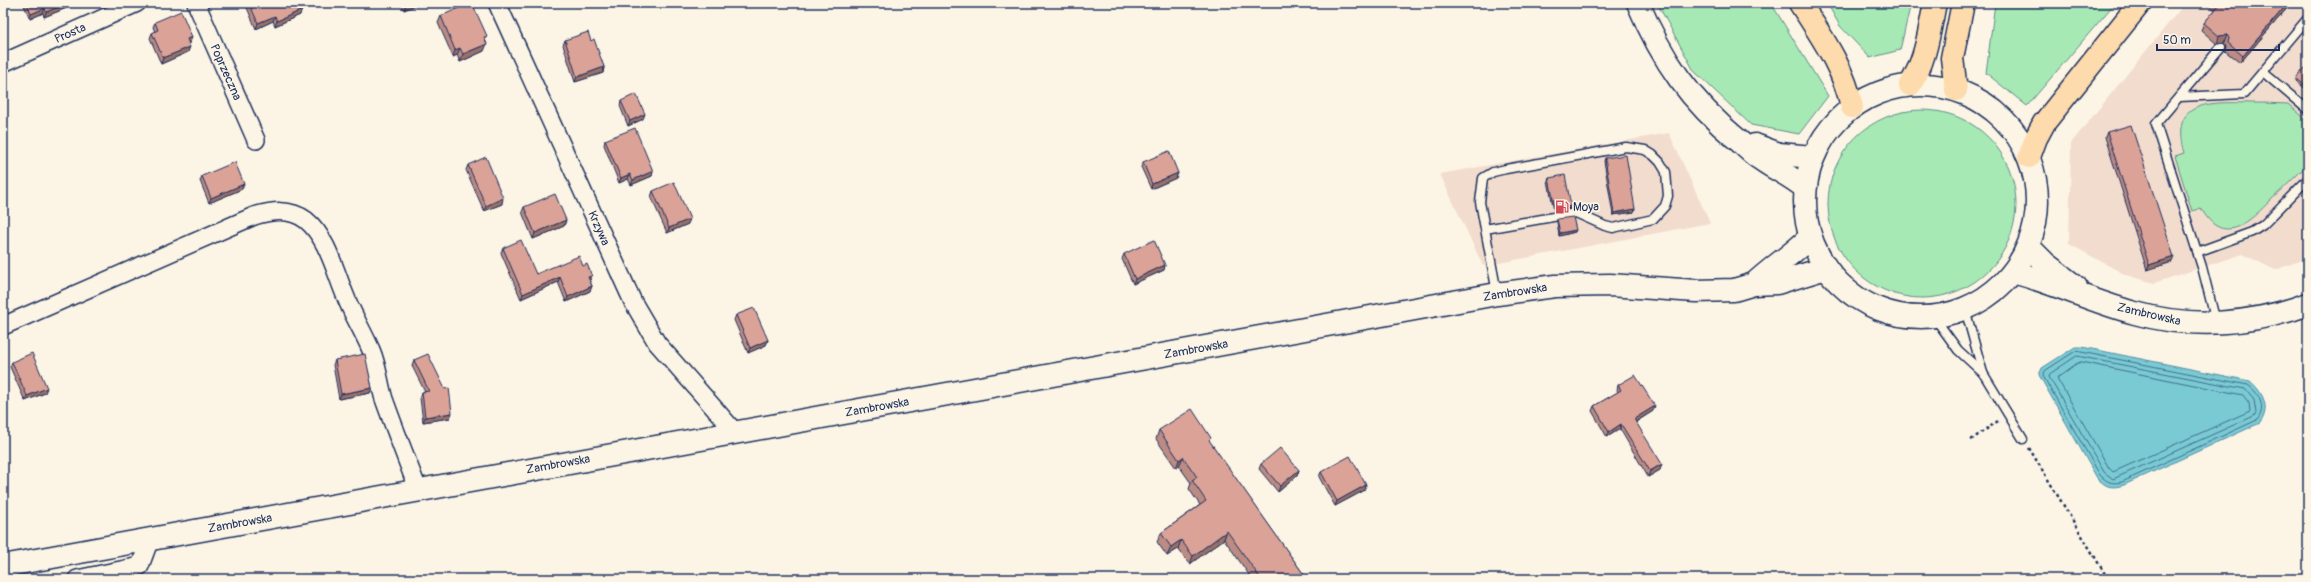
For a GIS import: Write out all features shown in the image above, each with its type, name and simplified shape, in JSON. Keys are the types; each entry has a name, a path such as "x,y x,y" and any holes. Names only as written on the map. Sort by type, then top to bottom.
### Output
{"highway":[{"path":"1800,3 1832,55 1847,83 1852,107"},
{"path":"1910,85 1920,68 1925,53 1935,3"},
{"path":"1956,90 1952,58 1963,3"},
{"path":"2028,157 2044,123 2140,3"}],"main road":[{"path":"1638,3 1654,41 1695,101 1761,160 1788,174 1805,188"},
{"path":"1910,85 1934,86 1956,90 1975,98 1992,109 2019,139 2034,174 2037,205 2034,229 2028,246 2013,272 1998,288 1965,309 1934,317 1909,317 1884,312 1862,301 1842,287 1826,268 1810,237 1805,212 1805,188 1813,157 1829,129 1852,107 1880,92 1910,85"},
{"path":"1738,140 1778,154 1813,157"},
{"name":"Zambrowska","path":"1754,284 1769,270 1793,254 1810,237"},
{"name":"Zambrowska","path":"2028,246 2046,264 2085,296"},
{"name":"Zambrowska","path":"3,566 1497,294 1555,286 1610,285 1696,291 1734,290 1754,284 1777,283 1826,268"},
{"name":"Zambrowska","path":"2013,272 2134,313 2170,322 2216,323 2241,321 2290,311 2308,304"}],"street":[{"name":"Prosta","path":"3,63 137,3"},
{"name":"Poprzeczna","path":"196,3 256,140"},
{"name":"Krzywa","path":"497,3 633,302 657,343 735,432"},
{"path":"3,326 254,216 270,212 284,212 295,215 305,220 323,244 352,312 370,349 378,368 384,397 418,490"},
{"path":"77,579 140,566 150,539"}],"lane":[{"path":"2179,97 2244,94 2308,18"},
{"path":"2216,323 2197,252 2156,124 2221,47"},
{"path":"2263,72 2308,110"},
{"path":"1485,228 1576,213 1613,228 1644,222 1660,214 1665,206 1668,196 1666,172 1660,162 1649,153 1626,147 1493,172 1484,178 1481,188 1480,202 1497,294"},
{"path":"2197,252 2252,232 2263,225 2308,179"},
{"path":"1965,309 1983,373 2023,440"},
{"path":"1934,317 1958,350 1983,373"}],"path":[{"path":"1971,440 2008,414"},
{"path":"2023,440 2108,579"}],"shaded area":[{"path":"2185,3 2308,3 2308,258 2275,270 2243,254 2154,283 2126,275 2069,244 2071,143"},
{"path":"1669,133 1710,223 1483,266 1440,174"}],"green space":[{"path":"1657,3 1771,3 1828,96 1799,134 1751,125 1694,71"},
{"path":"1827,3 1911,3 1900,50 1870,58 1840,26"},
{"path":"1995,3 2115,3 2027,106 1986,73"},
{"path":"2217,103 2288,104 2308,121 2308,164 2264,207 2246,222 2236,227 2227,229 2218,227 2209,220 2201,208 2192,211 2175,156 2184,153 2181,133 2183,120 2191,111 2203,106"},
{"path":"1922,110 1940,112 1958,117 1974,126 1988,138 2000,152 2009,168 2014,186 2016,204 2014,222 2009,240 2000,256 1988,270 1974,282 1958,291 1940,296 1922,298 1904,296 1886,291 1870,282 1856,270 1844,256 1835,240 1830,222 1828,204 1830,186 1835,168 1844,152 1856,138 1870,126 1886,117 1904,112"}],"water":[{"path":"2075,347 2082,347 2250,381 2262,395 2265,412 2260,423 2124,485 2116,487 2109,486 2097,478 2039,375 2042,368"}],"building":[{"path":"27,3 68,3 46,12 45,8 31,14"},
{"path":"249,3 298,3 302,10 277,21 275,16 258,23"},
{"path":"472,3 487,36 484,37 487,44 463,54 460,48 455,50 441,16"},
{"path":"2219,3 2288,3 2243,56 2228,43 2229,38 2227,35 2219,36 2204,23 2220,4"},
{"path":"181,11 192,37 187,39 190,47 163,58 152,33 158,30 155,22"},
{"path":"588,32 591,41 594,39 604,67 577,77 565,40"},
{"path":"2308,65 2308,88 2296,78"},
{"path":"636,94 645,114 630,121 621,101"},
{"path":"2131,125 2174,257 2149,265 2107,132"},
{"path":"635,128 653,171 633,180 630,174 621,178 605,140"},
{"path":"1169,151 1178,173 1152,184 1143,162"},
{"path":"1626,155 1635,209 1614,213 1605,158"},
{"path":"486,157 503,198 486,206 468,165"},
{"path":"235,162 244,184 211,198 202,176"},
{"path":"1565,175 1571,206 1555,209 1549,178"},
{"path":"674,182 690,219 669,228 653,191"},
{"path":"555,194 566,220 535,233 524,207"},
{"path":"1573,217 1576,230 1560,233 1557,219"},
{"path":"521,240 536,274 579,256 583,266 587,264 592,276 588,277 592,286 568,297 560,277 523,294 503,248"},
{"path":"1154,240 1165,265 1135,279 1124,254"},
{"path":"754,308 768,340 750,348 736,315"},
{"path":"32,353 47,388 27,396 12,362"},
{"path":"365,354 372,388 341,394 335,360"},
{"path":"428,354 445,389 449,388 452,413 425,417 422,392 429,391 414,360"},
{"path":"1635,375 1655,406 1634,419 1662,464 1650,471 1621,424 1609,432 1594,406 1621,390 1618,385"},
{"path":"1192,409 1211,438 1209,440 1307,579 1261,579 1227,531 1193,556 1181,540 1171,547 1161,533 1206,501 1192,480 1197,477 1183,457 1179,460 1159,430"},
{"path":"1280,448 1299,470 1280,486 1261,464"},
{"path":"1350,456 1366,485 1337,501 1321,472"}],"place":[{"name":"Moya","path":"1562,207"}]}
